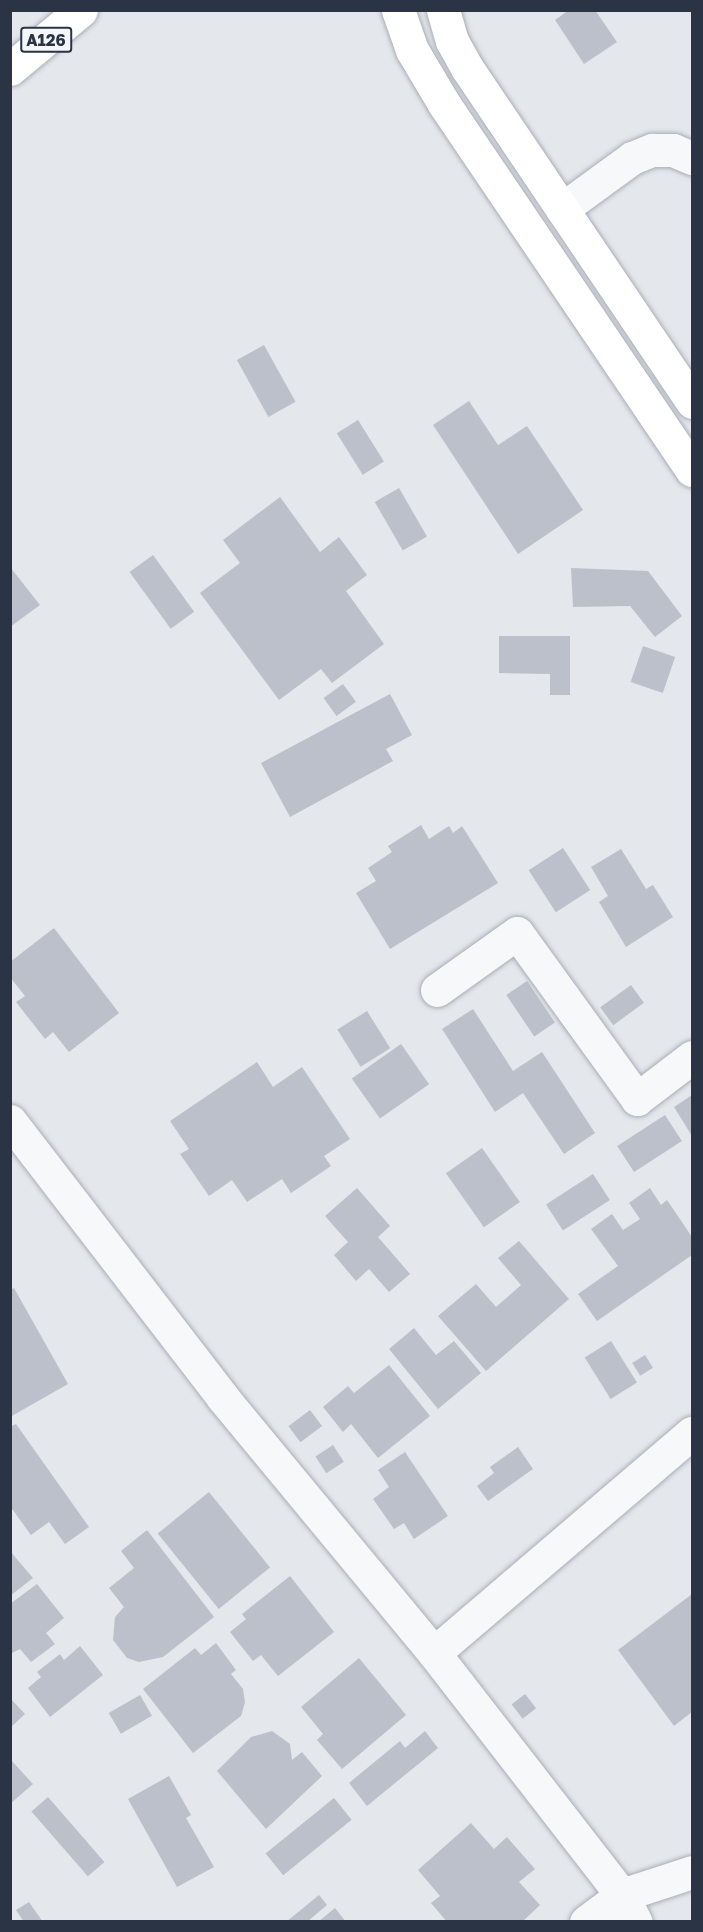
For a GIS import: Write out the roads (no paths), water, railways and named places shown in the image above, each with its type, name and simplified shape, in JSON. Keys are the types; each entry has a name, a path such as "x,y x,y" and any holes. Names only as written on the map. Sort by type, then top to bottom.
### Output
{"main road":[{"name":"A126","path":"10,69 81,10"},
{"path":"398,10 412,50 444,104 693,470"},
{"path":"443,10 452,41 467,68 693,402"}],"street":[{"path":"562,209 632,159 651,150 674,150 693,158"},
{"path":"437,990 517,933 637,1099 693,1057"},
{"path":"10,1121 223,1398 434,1653 629,1908"},
{"path":"434,1653 693,1433"},
{"path":"586,1922 629,1908 693,1872"}]}
